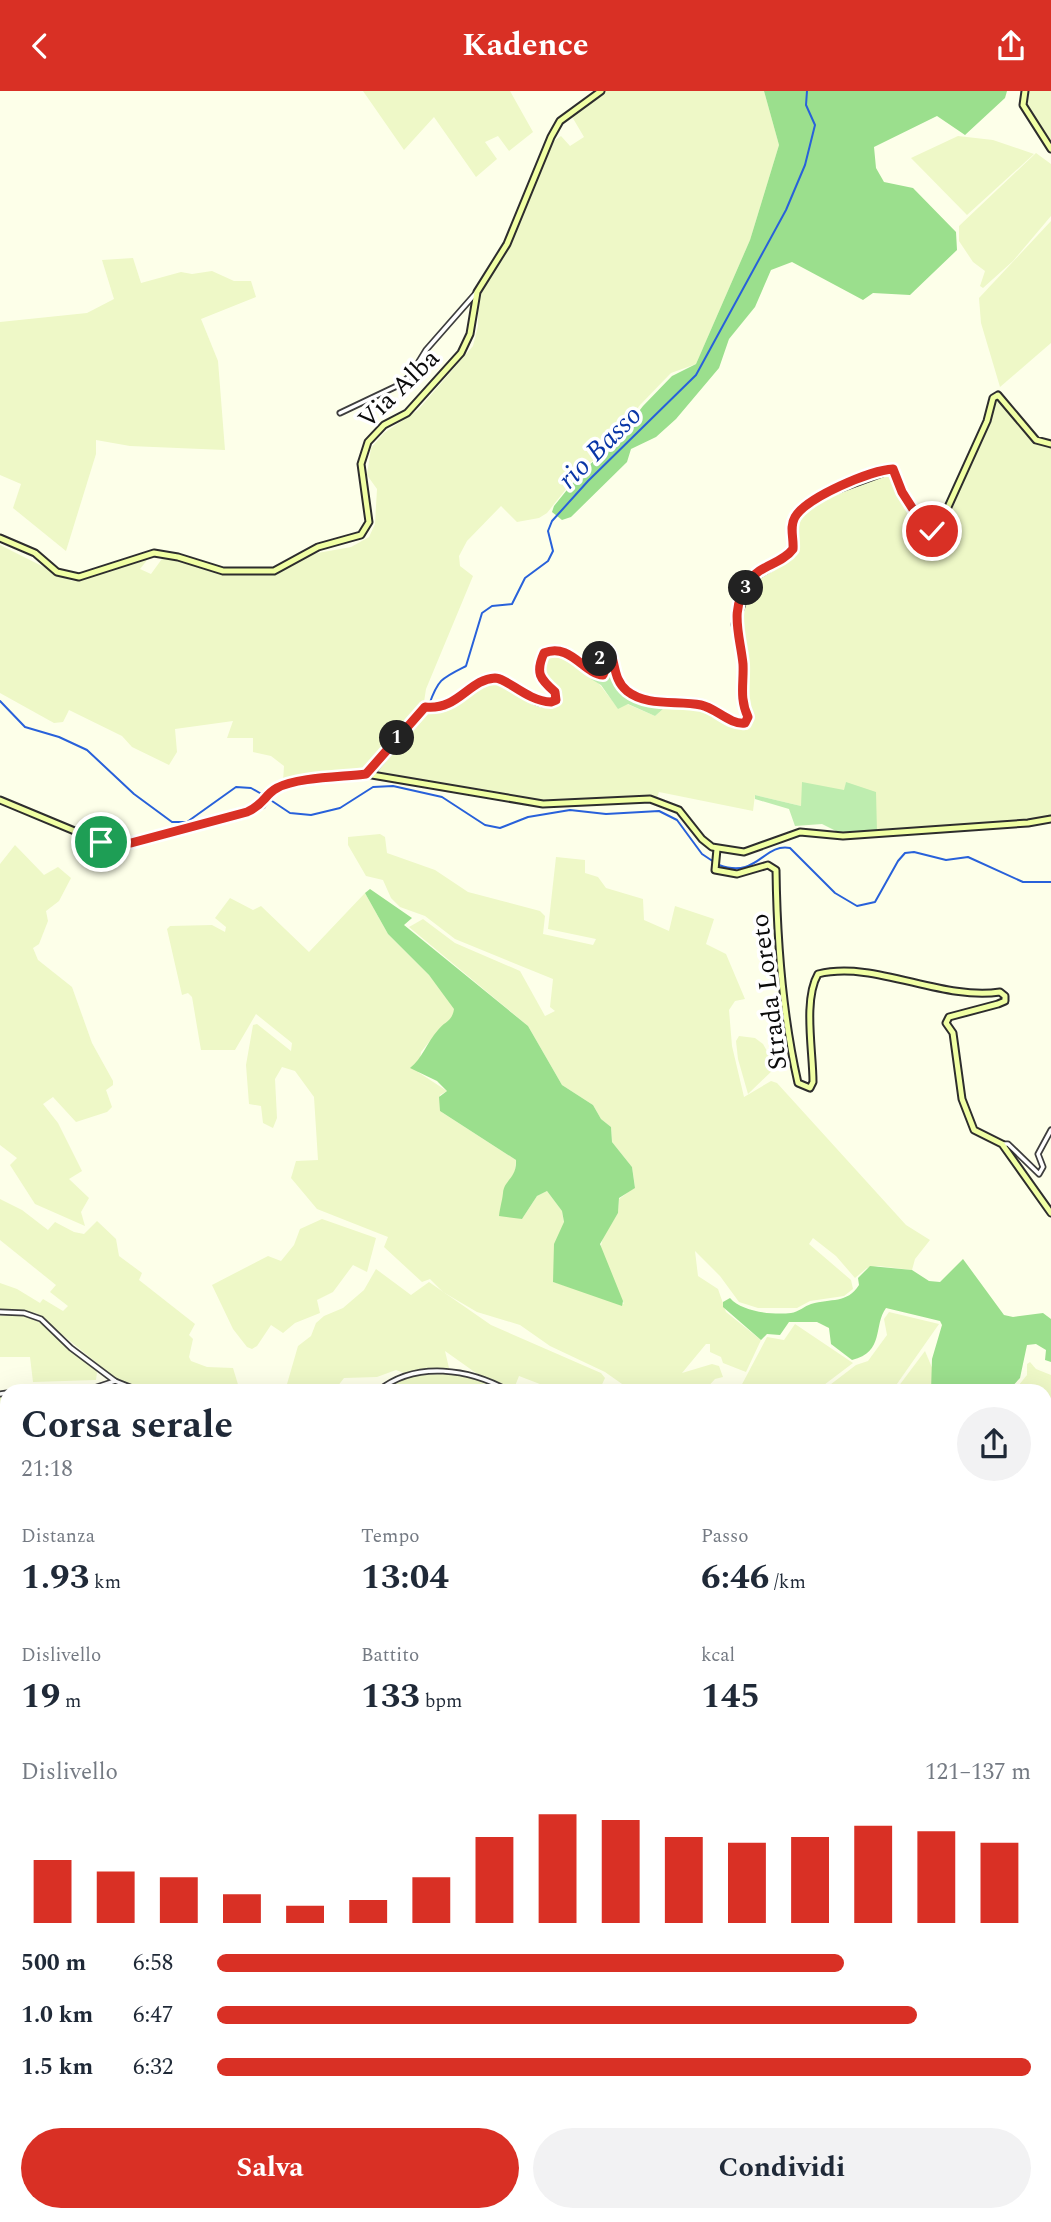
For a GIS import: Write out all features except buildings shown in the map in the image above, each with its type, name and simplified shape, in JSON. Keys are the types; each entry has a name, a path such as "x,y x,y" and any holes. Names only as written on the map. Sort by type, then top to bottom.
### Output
{"street":[{"name":"Via Alba","path":"0,538 35,553 57,572 79,577 153,553 178,557 223,571 274,571 318,547 355,539 366,530 369,522 361,464 368,442 384,425 407,413 461,353 470,334 477,292 507,244 560,121 601,91"},
{"path":"1025,91 1023,105 1051,149"},
{"path":"340,413 399,385 410,376 426,350 477,292"},
{"path":"371,775 428,708 449,705 480,684 498,678 528,698 551,702 556,700 555,692 542,682 538,674 544,653 551,650 571,656 597,675 603,675 606,668 599,655 604,649 611,652 617,679 637,697 704,705 737,723 745,723 748,717 741,701 743,664 735,632 737,616 750,580 793,549 792,529 800,511 822,495 893,469 902,492 928,530 938,530 996,396 1004,398 1036,440 1051,444"},
{"path":"0,800 101,842 121,845 247,812 264,802 278,787 371,775 544,804 629,799 663,802 679,810 702,839 717,849 752,851 800,832 843,837 1051,819"},
{"name":"Strada Loreto","path":"717,849 713,865 715,870 737,874 768,865 776,870 777,928 787,1033 798,1083 804,1087 810,1088 813,1082 813,1040 808,1015 818,974 856,972 917,982 931,989 1000,992 1005,996 998,1004 949,1017 946,1023 953,1033 966,1114 974,1130 1002,1144 1051,1213"},
{"path":"1002,1144 1008,1144 1039,1174 1043,1167 1038,1154 1051,1130"},
{"path":"0,1312 24,1313 41,1319 71,1348 122,1384"},
{"path":"391,1384 409,1375 455,1371 477,1375 495,1384"},
{"path":"106,1384 115,1381"}],"green space":[{"path":"363,91 510,91 533,132 509,151 498,136 485,142 497,159 476,177 434,117 404,150"},
{"path":"604,91 764,91 779,145 750,240 696,364 671,373 640,405 607,450 582,469 547,513 539,518 517,522 501,506 467,541 459,556 460,566 473,576 426,689 424,702 364,772 283,782 284,766 271,756 253,752 253,738 227,738 233,721 175,729 177,752 169,765 132,747 122,736 69,710 63,722 54,723 0,693 0,545 72,581 148,559 140,569 151,574 164,556 214,571 279,570 312,554 351,547 369,537 375,524 377,489 367,475 371,448 384,433 418,410 473,346 478,326 478,297 493,271 551,143 561,136 570,146 584,137 571,115"},
{"path":"764,91 1007,91 1005,98 965,135 937,116 874,147 876,168 884,182 913,188 956,232 957,250 910,295 873,293 863,300 792,262 771,270 755,307 729,339 719,368 676,419 656,437 631,449 627,462 571,517 562,520 552,512 554,506 583,470 612,446 643,406 672,376 696,364 750,240 779,145"},
{"path":"1028,91 1051,91 1051,147 1028,110 1025,100"},
{"path":"958,136 993,140 1034,154 967,215 911,158"},
{"path":"1036,153 1051,164 1051,216 1013,261 983,288 980,286 985,271 973,262 959,241 959,226"},
{"path":"1051,221 1051,343 1000,387 981,323 979,298"},
{"path":"133,258 141,283 181,272 192,274 212,271 234,281 251,281 256,297 201,319 218,361 225,450 130,446 96,440 96,454 66,551 13,508 21,484 0,475 0,322 87,313 114,299 102,260"},
{"path":"998,397 1004,400 1030,437 1039,444 1051,446 1051,817 1033,821 877,832 846,782 845,790 803,796 801,806 755,795 753,811 659,792 657,798 542,801 372,772 423,713 451,705 485,683 499,681 528,700 551,705 556,703 558,693 544,682 541,667 544,656 551,652 568,656 585,666 618,708 627,704 655,716 663,709 677,705 704,707 738,726 749,725 751,714 744,702 745,661 738,622 755,578 793,554 797,548 794,528 804,511 815,502 892,472 899,490 927,534 934,535 941,531"},
{"path":"611,671 623,689 638,699 677,705 663,709 655,716 628,704 618,709 601,685 591,679 594,676 604,679"},
{"path":"802,782 844,790 846,782 876,792 877,832 838,832 822,824 795,826 789,809 755,799 755,795 801,806"},
{"path":"380,834 385,837 387,853 435,870 468,892 540,911 545,916 543,934 593,945 596,939 548,929 556,857 585,860 585,873 598,877 606,888 643,899 644,920 669,931 675,906 714,919 706,944 726,954 745,999 735,1001 729,1010 732,1046 744,1097 771,1081 777,1083 906,1225 930,1240 915,1259 912,1270 878,1266 867,1268 855,1278 836,1256 813,1238 809,1244 851,1280 853,1289 844,1296 810,1301 797,1308 758,1308 739,1302 720,1276 695,1251 698,1276 718,1289 726,1312 761,1340 746,1372 723,1363 721,1357 710,1352 710,1344 706,1344 682,1373 712,1364 719,1366 723,1377 715,1379 710,1384 622,1384 605,1372 550,1346 520,1325 477,1312 443,1292 430,1279 422,1282 384,1247 388,1237 317,1209 291,1178 296,1161 318,1160 314,1097 295,1071 282,1067 275,1079 277,1118 273,1128 263,1123 261,1106 249,1104 246,1065 253,1025 257,1024 291,1051 292,1043 256,1014 235,1050 201,1050 192,997 188,993 182,995 167,929 170,926 212,925 225,932 226,927 215,918 230,898 253,910 261,906 309,952 365,893 388,934 429,975 453,1006 455,1011 449,1024 441,1027 421,1052 418,1072 447,1091 440,1095 440,1111 516,1160 515,1175 503,1194 504,1203 500,1210 522,1219 537,1196 547,1191 562,1211 564,1223 553,1282 624,1304 600,1250 603,1237 618,1213 619,1199 635,1187 632,1167 612,1142 611,1127 601,1119 593,1105 562,1085 528,1026 409,927 423,919 455,943 520,971 545,1016 555,1011 550,1007 553,979 455,939 425,916 400,907 391,898 383,880 366,876 348,845 348,837"},
{"path":"15,845 44,875 58,867 71,878 59,901 46,911 48,921 39,944 33,948 38,960 72,987 92,1043 113,1081 113,1085 106,1090 112,1107 107,1112 76,1122 53,1097 43,1104 58,1123 82,1171 69,1179 89,1198 81,1212 85,1226 35,1204 10,1165 17,1158 0,1145 0,864"},
{"path":"370,889 412,918 404,925 528,1026 562,1085 593,1105 601,1119 611,1127 612,1142 632,1167 635,1188 619,1198 618,1213 600,1244 623,1301 622,1306 553,1282 554,1244 564,1222 562,1211 547,1191 537,1196 522,1219 499,1216 504,1189 515,1171 516,1160 440,1111 439,1097 447,1091 437,1081 410,1068 434,1035 450,1019 454,1009 429,975 388,934 365,893"},
{"path":"739,1036 755,1038 763,1044 776,1067 748,1094 738,1059 736,1041"},
{"path":"0,1199 22,1210 48,1230 55,1222 84,1234 97,1221 116,1239 119,1256 142,1273 139,1280 195,1324 189,1335 193,1339 189,1357 191,1361 207,1367 233,1368 238,1384 128,1384 115,1378 36,1313 0,1310 0,1283 17,1289 40,1303 43,1299 63,1311 68,1306 50,1292 56,1285 0,1240"},
{"path":"322,1219 376,1238 367,1272 353,1265 333,1292 317,1300 320,1313 295,1323 283,1333 271,1325 257,1346 252,1349 247,1347 233,1329 212,1285 268,1256 281,1261 294,1245 300,1229"},
{"path":"963,1259 1004,1315 1013,1317 1043,1313 1051,1319 1051,1362 1045,1360 1046,1350 1036,1344 1027,1345 1020,1378 1014,1384 931,1384 932,1359 942,1325 940,1321 886,1308 874,1345 862,1356 852,1360 831,1344 829,1328 817,1322 789,1322 780,1335 767,1334 761,1340 723,1307 723,1302 730,1298 742,1307 758,1311 791,1313 811,1304 844,1298 859,1285 858,1278 870,1266 912,1270 929,1281 940,1282"},
{"path":"376,1269 411,1295 429,1282 491,1325 601,1373 605,1378 602,1384 540,1384 519,1376 516,1384 499,1384 476,1373 445,1351 449,1368 404,1373 396,1370 377,1377 344,1378 339,1384 287,1384 298,1346 311,1336 316,1323 324,1316 343,1308 364,1290"},
{"path":"889,1312 939,1324 897,1384 831,1384 856,1365 868,1361 887,1335 884,1319"},
{"path":"0,1316 25,1316 41,1323 97,1372 96,1380 33,1382 30,1357 0,1357"},
{"path":"795,1324 853,1363 825,1384 742,1384 767,1337 784,1340"},
{"path":"925,1351 933,1370 932,1384 900,1384"},
{"path":"1030,1362 1036,1369 1051,1375 1051,1384 1020,1384 1027,1375 1027,1364"},
{"path":"462,1373 492,1384 395,1384 410,1376"}],"waterway":[{"name":"rio Basso","path":"429,705 442,680 466,666 482,613 492,606 512,604 525,578 548,561 553,551 548,531 552,521 588,481 696,375 786,210 805,165 815,125 806,105 807,91"},
{"path":"0,701 25,727 59,737 87,750 134,794 172,822 187,822 236,787 251,788 265,796"},
{"name":"rio Basso","path":"375,773 427,710"},
{"path":"269,799 290,813 311,815 340,808 373,787 393,786 442,797 485,825 500,828 528,817 570,810 606,814 659,811 677,820 702,854 714,862"},
{"path":"719,865 743,868 773,851 790,848 835,893 857,906 875,902 905,853 914,852 946,860 968,857 1023,882 1051,882"}],"route":[{"path":"101,842 121,845 131,843 247,812 262,805 273,790 286,784 366,774 425,707 449,705 488,680 498,678 528,698 541,702 556,700 555,692 542,682 538,674 544,653 551,650 581,660 597,675 603,675 606,668 599,655 607,649 611,652 617,679 626,690 637,697 704,705 737,723 745,723 748,717 741,701 743,664 735,632 737,616 750,580 788,556 793,549 793,521 800,511 822,495 893,469 897,472 902,492 925,528 932,531"}]}
